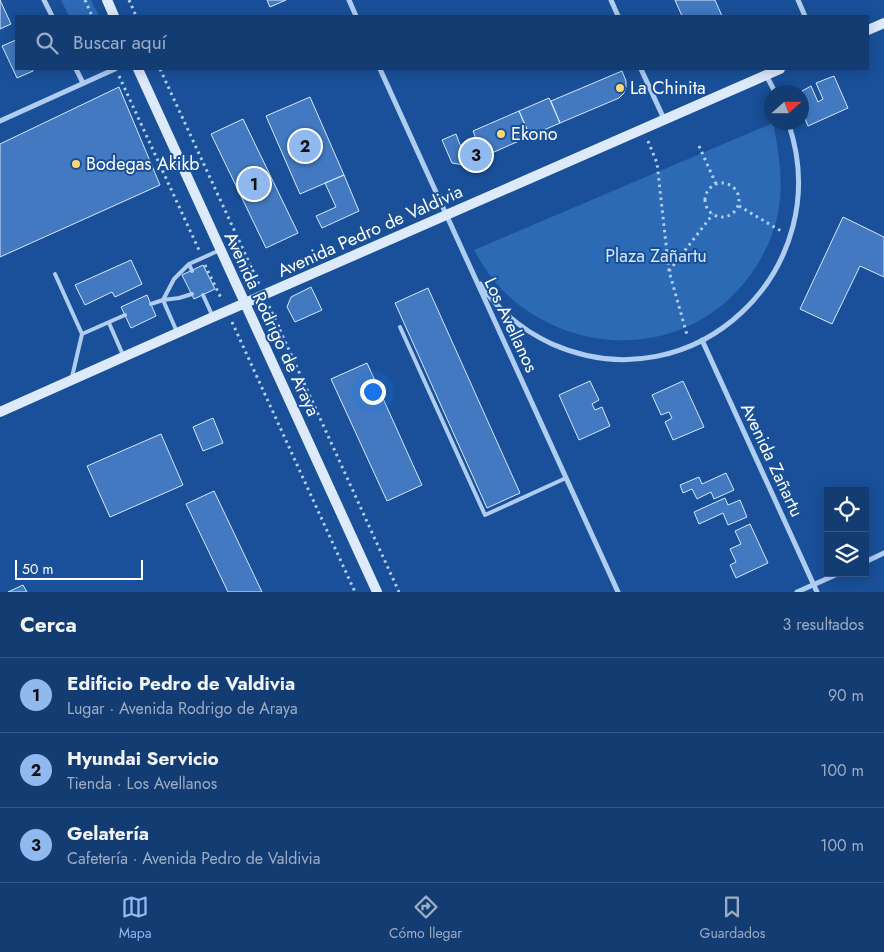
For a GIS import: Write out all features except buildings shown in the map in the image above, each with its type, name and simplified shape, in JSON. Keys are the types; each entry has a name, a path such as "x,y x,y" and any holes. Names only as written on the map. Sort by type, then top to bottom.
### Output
{"main road":[{"path":"106,0 114,15"},
{"path":"869,30 884,23"},
{"name":"Avenida Rodrigo de Araya","path":"138,70 377,592"},
{"name":"Avenida Pedro de Valdivia","path":"0,412 177,332 778,70"}],"street":[{"path":"44,0 52,15"},
{"path":"349,0 356,15"},
{"path":"611,0 618,15"},
{"path":"798,0 805,15"},
{"path":"76,70 83,84"},
{"path":"0,121 114,70"},
{"name":"Los Avellanos","path":"380,70 618,592"},
{"path":"642,70 664,120"},
{"path":"766,75 771,85"},
{"path":"469,266 482,287 507,314 537,336 571,351 601,357 631,359 655,356 690,346 718,331 744,312 775,272 786,249 797,205 798,180 796,156 790,130"},
{"name":"Avenida Zañartu","path":"702,340 817,592"},
{"path":"869,560 884,554"},
{"path":"797,592 831,577"}],"lane":[{"path":"162,300 174,278 189,264 220,250"},
{"path":"189,264 192,271"},
{"path":"55,274 82,334 71,380"},
{"path":"151,304 192,294"},
{"path":"202,295 212,317"},
{"path":"162,300 177,332"},
{"path":"82,334 125,315"},
{"path":"109,323 123,357"},
{"path":"400,327 485,515 566,478"}],"path":[{"path":"85,0 92,15"},
{"path":"129,0 136,15"},
{"path":"116,70 355,592"},
{"path":"160,70 399,592"},
{"path":"644,128 657,164 670,271 690,346"},
{"path":"698,146 716,184"},
{"path":"727,183 739,195 739,206 736,211 726,217 713,214 707,208 705,202 707,191 716,184 727,183"},
{"path":"739,206 790,237"},
{"path":"670,271 713,214"}],"green space":[{"path":"61,0 91,0 98,15 68,15"},
{"name":"Plaza Zañartu","path":"764,127 764,130 774,130 779,156 781,190 778,213 768,245 751,275 736,292 713,312 688,326 661,336 632,340 604,339 575,333 548,323 514,301 495,281 474,250"}],"place":[{"name":"La Chinita","path":"620,88"},
{"name":"Ekono","path":"501,134"},
{"name":"Hyundai Servicio","path":"305,146"},
{"name":"Gelatería","path":"476,155"},
{"name":"Bodegas Akikb","path":"76,164"},
{"name":"Edificio Pedro de Valdivia","path":"254,184"}]}
